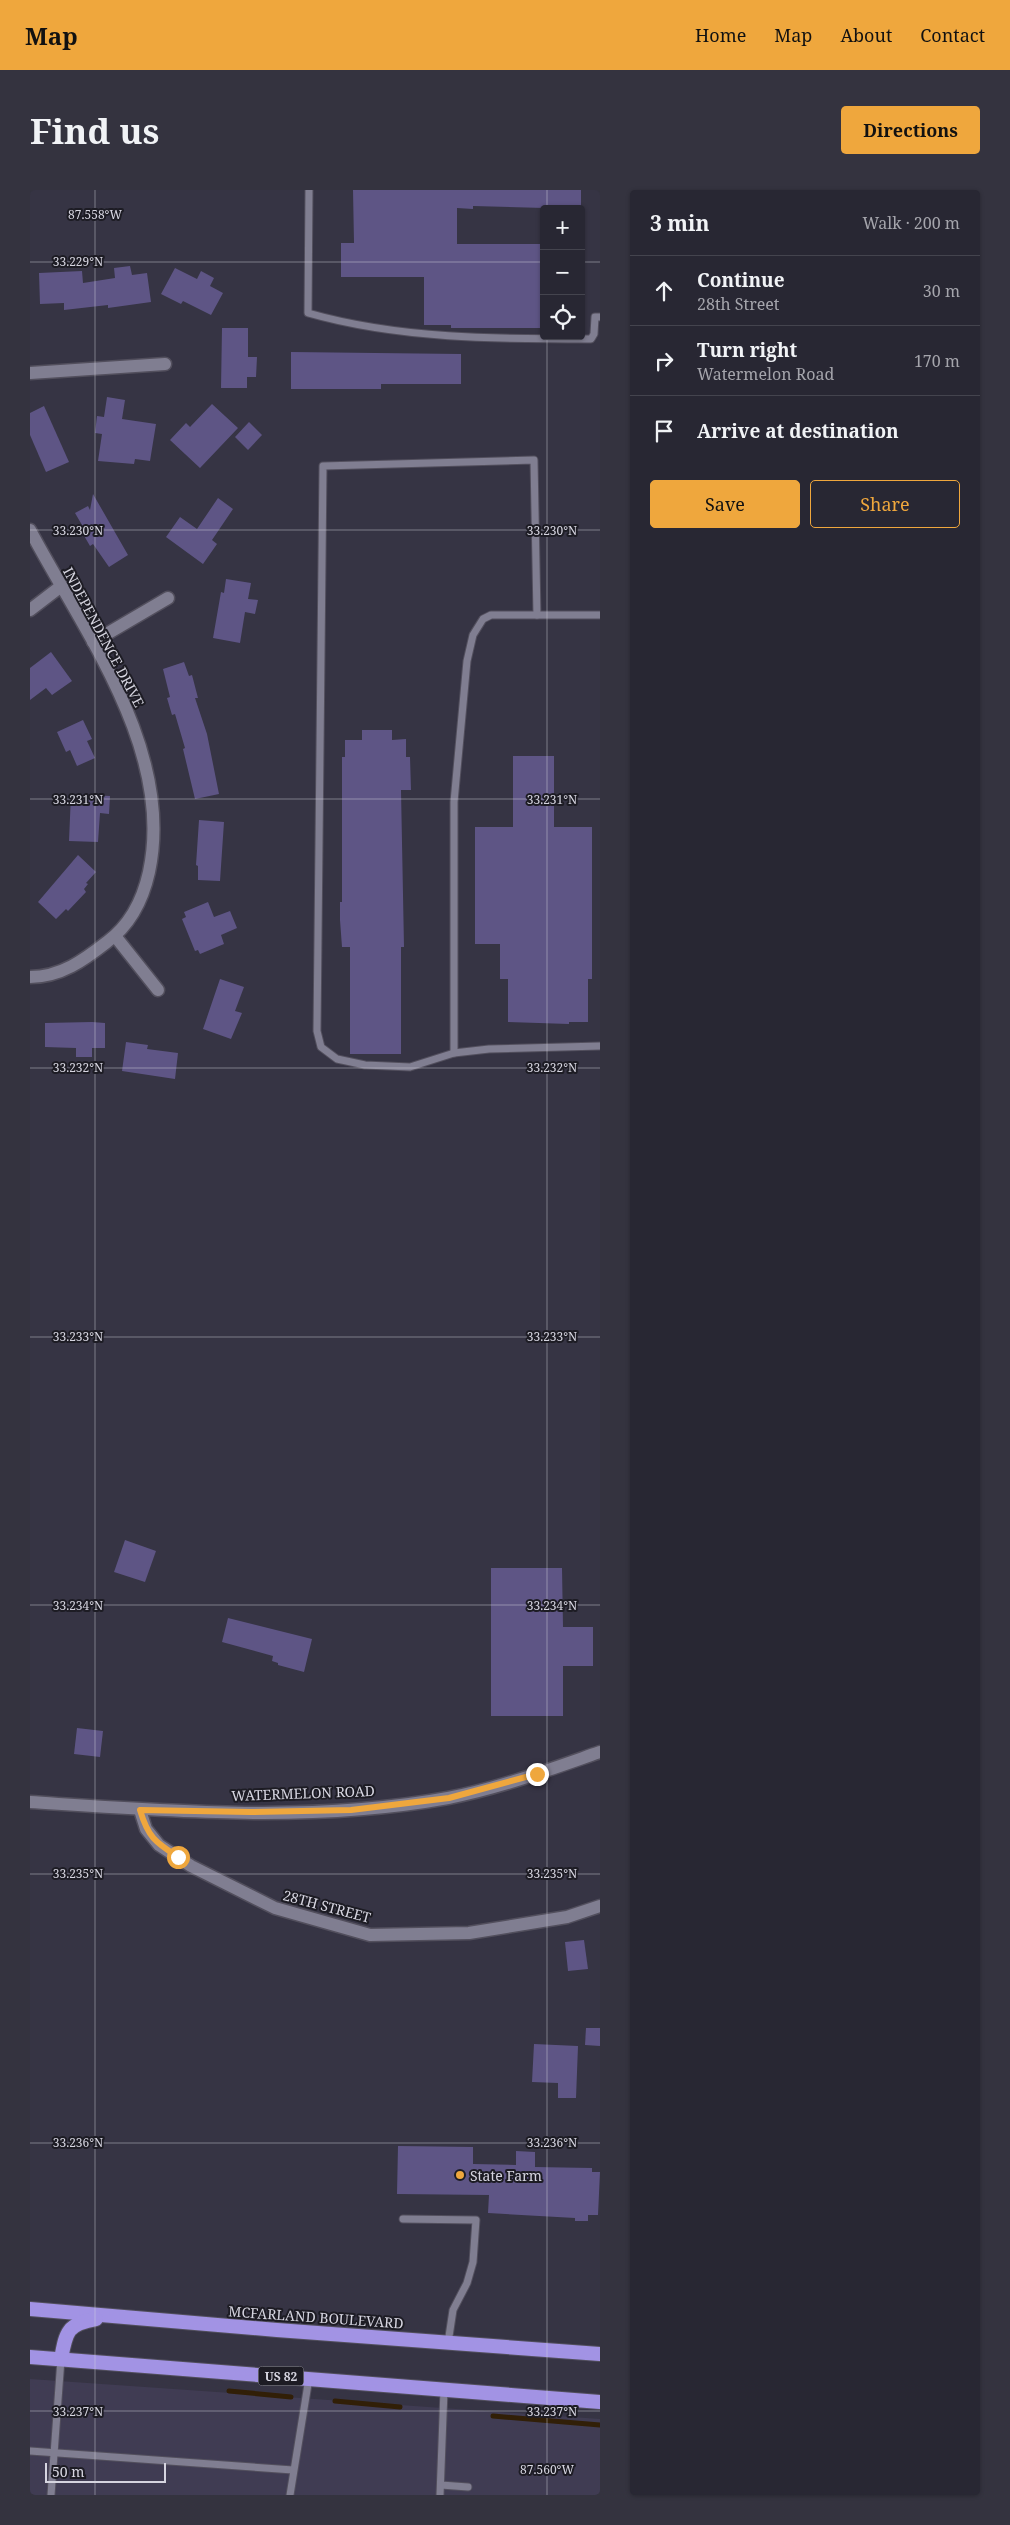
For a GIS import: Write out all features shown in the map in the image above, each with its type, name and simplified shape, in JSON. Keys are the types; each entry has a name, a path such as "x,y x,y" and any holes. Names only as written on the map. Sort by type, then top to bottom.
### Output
{"highway":[{"name":"MCFARLAND BOULEVARD","path":"30,2308 600,2354"},
{"path":"61,2359 66,2335 73,2325 112,2316"},
{"name":"US 82","path":"30,2357 600,2402"}],"street":[{"path":"30,373 165,364"},
{"name":"INDEPENDENCE DRIVE","path":"30,530 127,710 140,744 148,777 153,814 154,850 146,888 133,915 115,936 83,961 62,971 30,977"},
{"path":"30,610 60,587"},
{"path":"92,642 168,598"},
{"path":"115,936 158,990"},
{"name":"WATERMELON ROAD","path":"30,1802 140,1810 250,1812 351,1810 439,1799 537,1774 600,1752"},
{"name":"28TH STREET","path":"140,1810 146,1830 159,1845 191,1866 275,1908 370,1934 469,1933 566,1917 600,1906"}],"lane":[{"path":"309,190 308,313 348,325 420,333 535,339 591,339 594,334 594,317 600,317"},
{"path":"536,615 534,460 323,466 317,1031 321,1047 337,1059 365,1065 410,1067 454,1053 489,1048 600,1046"},
{"path":"454,1053 454,802 467,660 473,635 483,619 491,615 600,615"},
{"path":"403,2219 476,2220 473,2262 467,2282 453,2310 448,2343"},
{"path":"51,2495 61,2359"},
{"path":"290,2495 309,2378"},
{"path":"440,2495 444,2390"},
{"path":"30,2451 293,2470"},
{"path":"441,2485 468,2487"}],"shaded area":[{"path":"30,2379 600,2419 600,2495 30,2495"}],"building":[{"path":"353,190 581,190 581,205 540,205 540,208 473,206 473,209 457,208 457,244 540,244 540,328 451,328 451,325 424,325 424,277 341,277 341,243 354,243"},
{"path":"130,266 132,275 147,273 151,302 108,308 108,305 64,310 64,303 40,304 39,273 82,271 83,283 115,278 114,268"},
{"path":"175,268 197,279 201,271 214,278 210,286 223,293 211,315 183,301 181,304 161,294"},
{"path":"222,328 248,328 248,357 257,357 256,377 247,377 247,388 221,388"},
{"path":"291,352 461,354 461,384 381,384 381,389 291,389"},
{"path":"107,397 125,400 122,419 156,424 150,461 135,459 134,464 98,461 102,434 95,433 97,416 104,417"},
{"path":"212,404 238,428 200,468 170,440 186,423 190,427"},
{"path":"44,406 69,462 46,472 30,435 30,413"},
{"path":"249,422 262,435 248,450 235,437"},
{"path":"93,494 128,555 109,567 93,544 90,546 79,527 82,525 75,513 88,506 90,510"},
{"path":"218,498 233,509 212,540 217,544 203,564 166,537 180,517 197,529"},
{"path":"226,579 251,583 248,599 258,600 255,614 245,612 240,643 213,638 221,592 224,593"},
{"path":"51,652 72,681 52,695 46,688 30,700 30,668"},
{"path":"184,662 189,676 192,675 198,698 195,698 207,734 219,794 195,799 183,749 185,748 175,714 172,715 167,698 170,697 163,669"},
{"path":"83,720 92,739 87,741 95,758 77,766 70,750 66,752 57,732"},
{"path":"362,730 392,730 392,740 406,739 406,757 410,757 411,790 401,790 404,947 401,947 401,1054 350,1054 350,947 342,947 340,920 340,902 342,902 342,757 345,757 345,740 362,740"},
{"path":"513,756 554,756 554,827 592,827 592,979 588,979 588,1022 569,1022 569,1024 508,1022 508,979 500,979 500,944 475,944 475,827 513,827"},
{"path":"71,794 110,796 109,814 100,813 98,842 69,841"},
{"path":"199,820 224,822 220,881 198,880 198,866 196,865"},
{"path":"78,855 96,872 86,883 88,884 84,889 86,892 68,911 66,909 56,919 38,902"},
{"path":"208,902 214,917 230,911 237,928 221,935 224,944 200,954 198,950 195,951 182,919 186,917 184,912"},
{"path":"220,979 244,987 235,1011 242,1013 231,1039 203,1029"},
{"path":"45,1023 105,1023 105,1048 92,1048 92,1057 76,1057 76,1048 45,1047"},
{"path":"126,1042 148,1045 147,1049 178,1053 175,1079 122,1071"},
{"path":"125,1540 156,1551 145,1582 114,1572"},
{"path":"491,1568 562,1568 563,1627 593,1627 593,1666 563,1666 563,1716 491,1716"},
{"path":"228,1618 312,1639 304,1672 278,1665 278,1663 272,1661 273,1656 222,1642"},
{"path":"77,1728 103,1731 100,1757 74,1754"},
{"path":"584,1940 588,1969 568,1971 565,1942"},
{"path":"586,2028 600,2028 600,2046 585,2045"},
{"path":"534,2044 578,2046 576,2098 558,2098 558,2083 532,2082"},
{"path":"398,2146 473,2147 473,2164 516,2165 516,2151 535,2152 535,2167 592,2168 592,2172 600,2172 598,2215 588,2215 588,2221 575,2221 575,2218 488,2213 489,2195 397,2194"}],"waterway":[{"path":"229,2391 291,2397"},
{"path":"335,2401 400,2407"},
{"path":"493,2416 600,2425"}],"place":[{"name":"State Farm","path":"460,2175"}],"route":[{"path":"178,1857 159,1845 146,1830 140,1810 250,1812 351,1810 449,1798 537,1774"}]}
